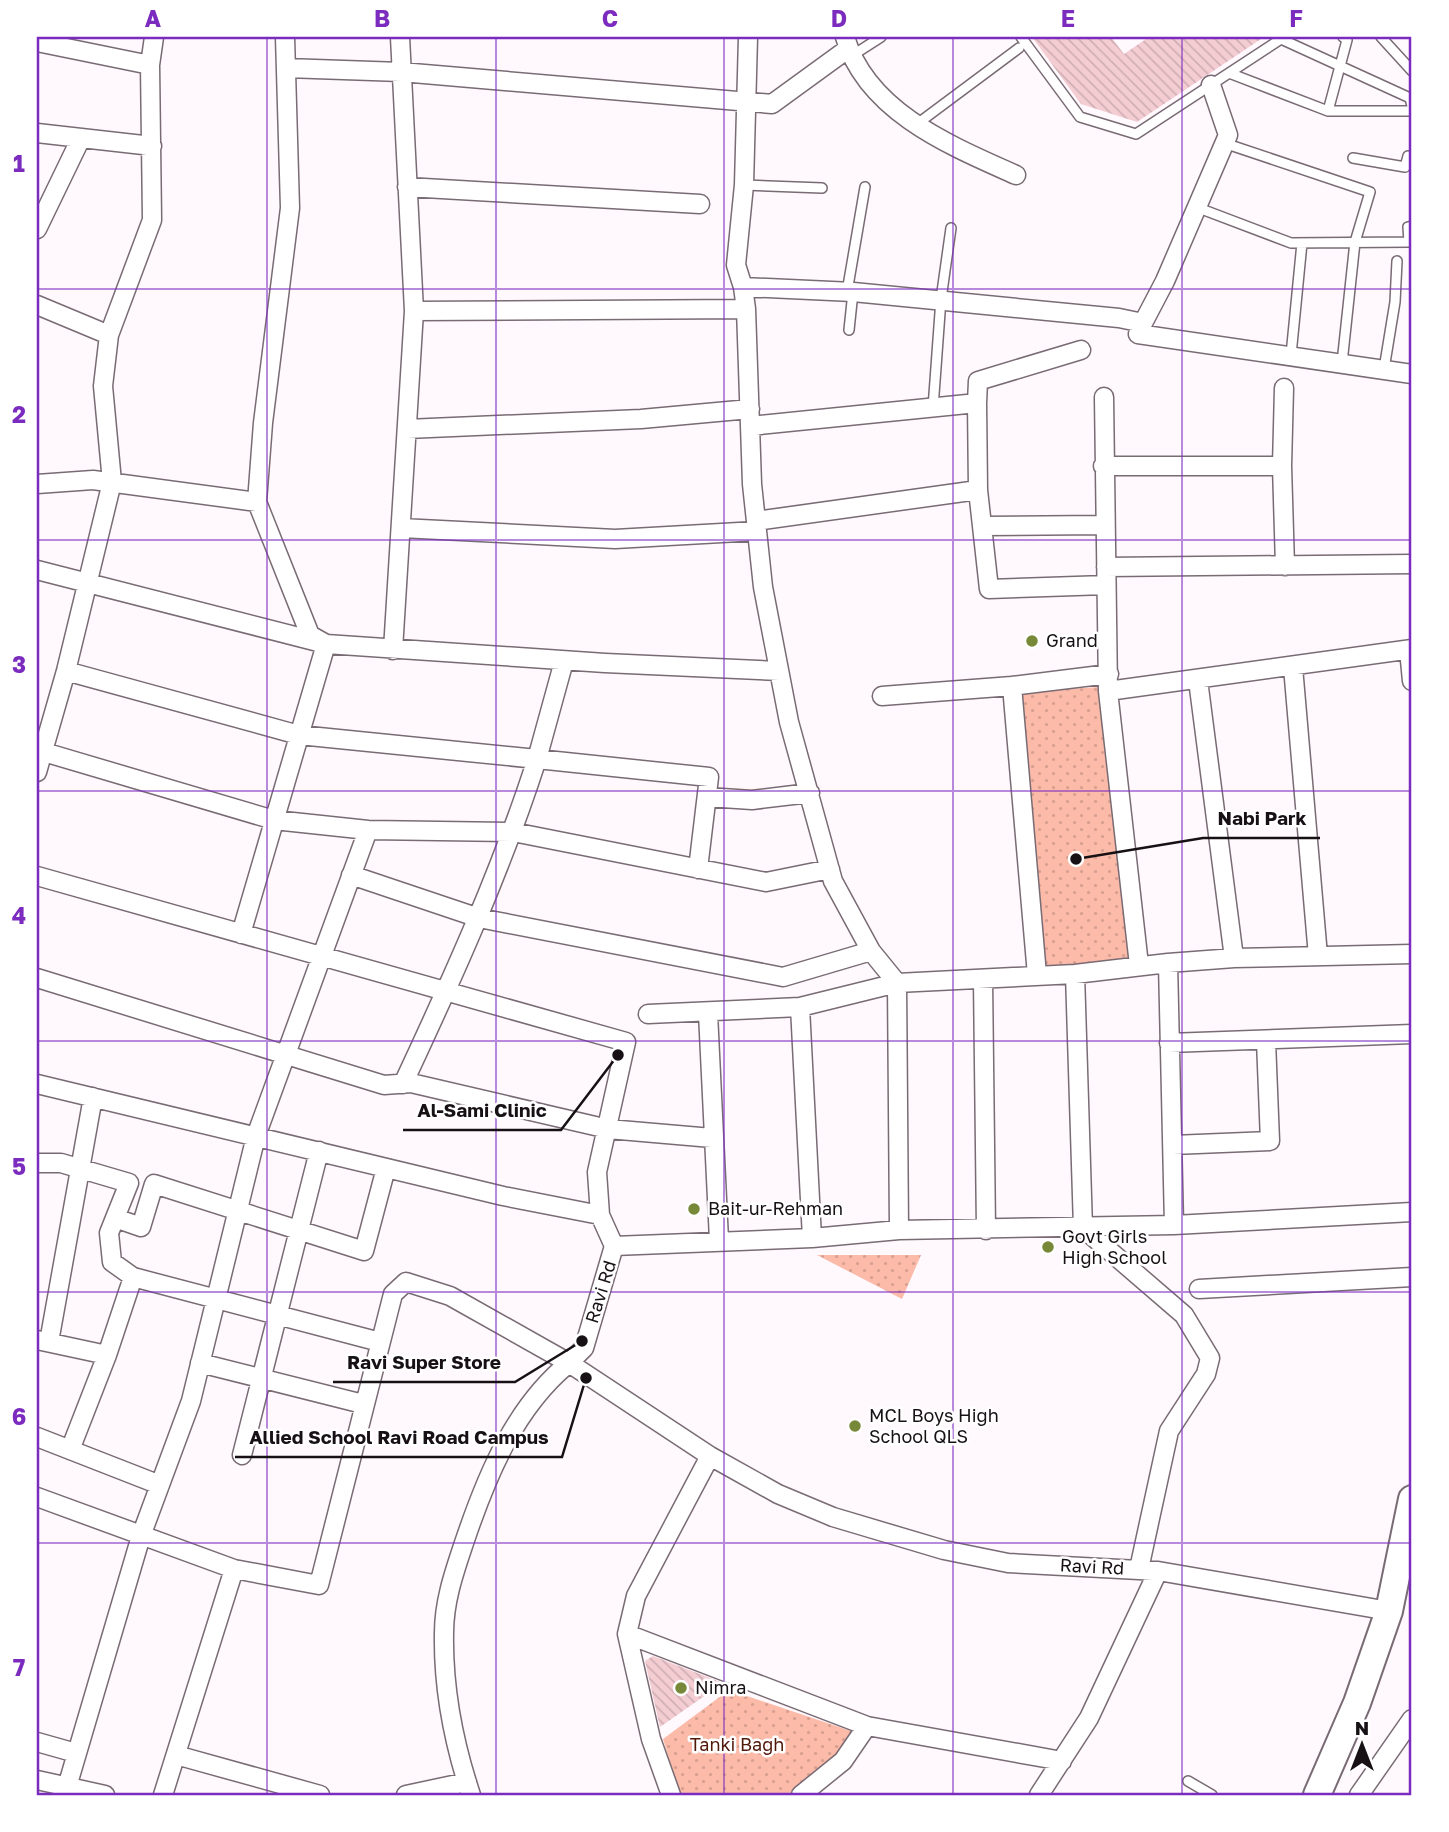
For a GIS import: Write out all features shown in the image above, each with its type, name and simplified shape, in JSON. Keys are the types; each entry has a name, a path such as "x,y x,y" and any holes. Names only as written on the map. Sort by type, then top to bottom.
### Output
{"street":[{"path":"37,772 40,751 66,671 112,482 103,386 109,335 152,220 150,65 154,37"},
{"path":"285,37 290,208 263,423 257,502 310,635 326,644"},
{"path":"393,650 414,311 400,37"},
{"path":"748,37 744,185 736,265 746,309 750,417 763,587 789,722 830,869 871,951 897,983 899,1230"},
{"path":"37,42 150,65"},
{"path":"286,68 401,72 772,104 849,47 869,81 915,125 1016,174"},
{"path":"1211,85 1228,135 1195,207 1166,281 1138,334 1412,374"},
{"path":"37,133 152,146"},
{"path":"37,229 81,138"},
{"path":"407,187 700,204"},
{"path":"743,287 941,299 1143,323"},
{"path":"37,305 109,335"},
{"path":"414,311 746,309"},
{"path":"1082,350 978,381 978,490 989,589 1106,585"},
{"path":"1284,388 1282,466 1285,566"},
{"path":"1104,397 1103,525 1108,682 1139,965"},
{"path":"407,429 750,417 933,408 977,403"},
{"path":"1103,466 1282,466"},
{"path":"37,484 93,480 257,502"},
{"path":"401,528 615,539 757,526 978,490"},
{"path":"983,526 1103,525"},
{"path":"1106,567 1412,564"},
{"path":"37,570 326,644 564,661 779,671"},
{"path":"241,934 326,644"},
{"path":"882,696 1012,686 1198,680 1411,649 1412,681"},
{"path":"403,1084 479,918 513,832 537,759 564,661"},
{"path":"1293,667 1318,956"},
{"path":"66,671 299,735 709,777 698,869"},
{"path":"1198,680 1234,958"},
{"path":"1012,686 1037,975"},
{"path":"40,751 274,820 368,830 513,832 766,882 830,869"},
{"path":"707,797 752,800 810,793"},
{"path":"67,1787 141,1536 191,1401 256,1136 368,830"},
{"path":"351,875 479,918 783,977 871,951"},
{"path":"37,876 626,1042 597,1172 600,1215 614,1246"},
{"path":"649,1014 800,1007 897,983 1075,974 1139,965 1234,958 1412,954"},
{"path":"1168,963 1174,1225"},
{"path":"1075,974 1083,1228 1184,1315 1210,1358 1206,1374 1169,1431 1139,1569"},
{"path":"37,978 384,1085 411,1083 608,1129 712,1138"},
{"path":"983,980 986,1230"},
{"path":"800,1007 812,1238"},
{"path":"708,1013 719,1240"},
{"path":"1169,1043 1412,1034"},
{"path":"1173,1145 1270,1141 1266,1041"},
{"path":"37,1084 386,1168 600,1215"},
{"path":"93,1097 43,1341 107,1355"},
{"path":"242,1455 318,1151"},
{"path":"37,1163 61,1163 129,1183 109,1233 112,1262 132,1277 380,1342"},
{"path":"115,1218 141,1227 154,1184 364,1251 386,1168"},
{"name":"Ravi Rd","path":"1389,1611 1158,1571 1008,1563 944,1549 833,1517 778,1494 709,1456 569,1363 584,1348 614,1246 812,1238 899,1230 1174,1225 1412,1212"},
{"path":"71,1450 107,1355 132,1277"},
{"path":"1199,1289 1412,1277"},
{"path":"37,1497 234,1569 319,1585 393,1294 406,1282 450,1296 569,1363 547,1381 517,1422 485,1482 448,1589 443,1630 444,1677 469,1789 406,1795"},
{"path":"200,1363 363,1404"},
{"path":"37,1437 160,1485"},
{"path":"671,1795 651,1739 627,1634 636,1595 709,1456"},
{"path":"1317,1795 1357,1703 1389,1611 1412,1499"},
{"path":"163,1795 234,1569"},
{"path":"1039,1795 1089,1718 1158,1571"},
{"path":"627,1634 867,1726 1062,1761"},
{"path":"1359,1795 1412,1719"},
{"path":"801,1795 843,1761 867,1726"},
{"path":"37,1742 76,1753"},
{"path":"176,1755 320,1795"},
{"path":"37,1780 105,1795"}],"lane":[{"path":"849,47 881,37"},
{"path":"1021,37 1080,117 1136,134 1283,38 1340,68 1410,98 1412,106"},
{"path":"1328,111 1347,40 1343,37"},
{"path":"1381,37 1412,71"},
{"path":"915,125 1019,48"},
{"path":"1229,73 1328,111 1412,111"},
{"path":"1224,143 1370,192 1355,243 1342,363"},
{"path":"1353,158 1405,167 1408,156 1412,157"},
{"path":"744,185 822,188"},
{"path":"849,330 850,292 865,187"},
{"path":"1195,207 1292,243 1409,242 1408,227 1412,226"},
{"path":"933,408 941,299 951,229"},
{"path":"1291,355 1302,243"},
{"path":"1384,369 1395,302 1396,261"},
{"path":"1188,1782 1212,1795"}],"green space":[{"path":"1099,687 1130,964 1044,969 1018,692"},
{"path":"817,1255 921,1255 902,1299"},
{"name":"Tanki Bagh","path":"729,1690 854,1732 836,1760 791,1795 680,1795 663,1739"}],"building":[{"path":"1032,37 1111,37 1124,54 1149,37 1264,37 1137,122 1081,104"},
{"name":"Nimra","path":"653,1656 723,1683 660,1727 645,1661"}],"place":[{"name":"Grand","path":"1032,641"},
{"name":"Nabi Park","path":"1076,859"},
{"name":"Al-Sami Clinic","path":"618,1055"},
{"name":"Bait-ur-Rehman","path":"694,1209"},
{"name":"Govt Girls High School","path":"1048,1247"},
{"name":"Ravi Super Store","path":"582,1341"},
{"name":"Allied School Ravi Road Campus","path":"586,1378"},
{"name":"MCL Boys High School QLS","path":"855,1426"},
{"name":"Nimra","path":"681,1688"}]}
